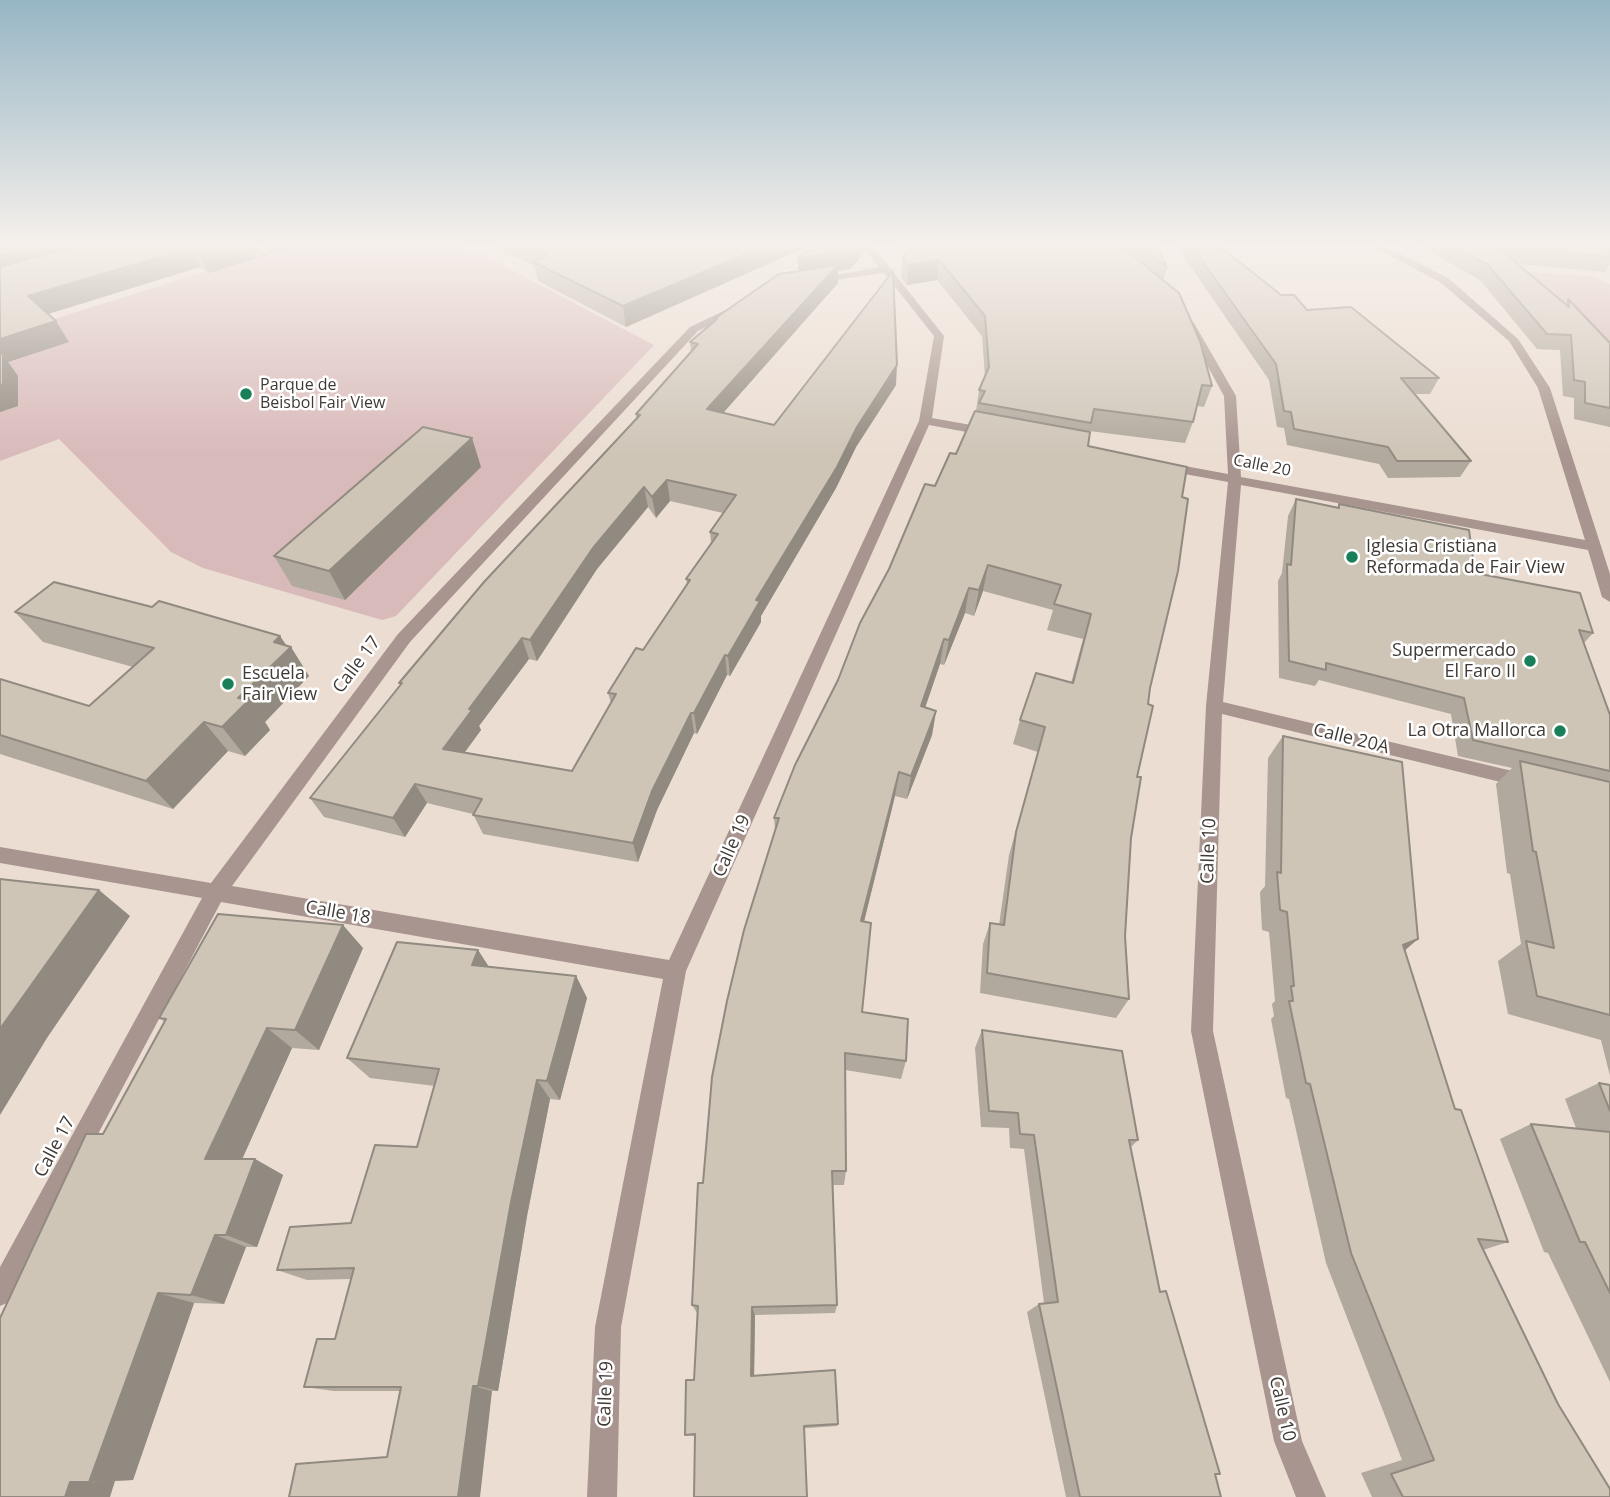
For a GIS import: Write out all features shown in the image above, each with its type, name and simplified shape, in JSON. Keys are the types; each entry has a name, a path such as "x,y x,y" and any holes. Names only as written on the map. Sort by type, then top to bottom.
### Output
{"street":[{"name":"Calle 17","path":"0,1293 216,892 404,638 694,329 723,314"},
{"name":"Calle 19","path":"603,1497 608,1327 675,971 925,421 939,336 922,314"},
{"name":"Calle 10","path":"1183,314 1230,396 1235,479 1214,706 1202,1031 1288,1441 1311,1497"},
{"path":"1484,314 1513,339 1544,388 1610,597"},
{"path":"925,421 1006,436"},
{"name":"Calle 20","path":"1154,464 1593,546"},
{"name":"Calle 20A","path":"1214,706 1545,786"},
{"name":"Calle 18","path":"0,855 675,971"}],"shaded area":[{"path":"71,314 595,314 654,345 396,616 382,620 203,568 171,552 59,439 0,461 0,336"},
{"path":"1557,314 1610,314 1610,362"}],"building":[{"path":"0,314 48,314 56,321 0,339"},
{"path":"721,314 794,314 707,409 774,425 860,314 895,314 897,365 857,427 837,467 756,600 760,601 728,656 725,655 694,713 691,713 652,791 633,843 473,815 482,799 415,784 393,818 310,798 402,683 399,683 484,582 640,415 636,414 698,344 690,342 717,319 714,319","holes":["667,480 736,495 710,532 718,534 686,579 690,580 643,650 636,648 608,693 616,694 572,771 443,749 522,638 530,640 593,548 644,487 652,497"]},
{"path":"983,314 1188,314 1200,341 1212,386 1202,385 1193,422 1094,409 1091,423 979,403 985,391 979,390 989,367"},
{"path":"1240,314 1360,314 1439,378 1401,378 1471,461 1397,461 1388,447 1294,429 1291,412 1284,411 1276,364"},
{"path":"1530,314 1582,314 1610,343 1610,408 1585,403 1585,382 1574,380 1571,335 1547,334"},
{"path":"0,351 3,355 3,384 0,385"},
{"path":"975,411 1090,432 1088,446 1187,467 1182,497 1188,499 1178,571 1150,688 1148,704 1153,706 1137,777 1141,777 1131,838 1125,936 1129,999 987,973 990,923 1004,925 1016,832 1045,727 1020,720 1036,673 1073,683 1091,614 1054,604 1061,585 988,565 979,590 969,588 949,640 944,639 921,706 936,711 911,776 899,772 861,921 871,923 862,1012 908,1019 906,1061 845,1053 846,1171 832,1171 837,1305 752,1307 751,1376 835,1370 838,1424 804,1426 807,1497 694,1497 695,1434 685,1435 686,1380 694,1380 698,1306 692,1305 698,1183 703,1183 712,1077 744,930 779,818 774,818 795,765 838,680 860,623 889,569 925,484 935,486 950,453 956,454"},
{"path":"423,427 472,438 329,571 274,556"},
{"path":"1296,499 1339,508 1339,504 1469,530 1475,573 1580,593 1593,633 1579,630 1610,715 1610,771 1473,740 1464,698 1326,663 1326,670 1289,661 1287,564 1291,565"},
{"path":"54,582 152,607 159,601 280,636 274,642 291,647 238,698 249,700 222,727 204,722 146,781 0,735 0,679 89,706 154,648 15,612"},
{"path":"1283,736 1402,762 1418,939 1403,945 1455,1109 1461,1110 1508,1242 1478,1239 1558,1404 1610,1489 1610,1497 1403,1497 1391,1474 1434,1460 1351,1253 1310,1084 1306,1083 1289,1001 1293,1001 1291,986 1294,986 1287,912 1280,910 1277,872 1281,873"},
{"path":"1520,761 1610,782 1610,1015 1537,996 1526,941 1554,948 1536,852 1533,851"},
{"path":"0,879 99,890 0,1029"},
{"path":"218,914 343,925 295,1030 267,1028 205,1159 255,1159 226,1235 215,1235 191,1295 158,1293 89,1482 70,1482 65,1497 0,1497 0,1318 86,1134 103,1134 166,1019 159,1018"},
{"path":"397,942 478,950 472,965 576,976 547,1081 537,1080 511,1202 478,1386 473,1386 458,1497 289,1497 296,1464 387,1457 401,1387 304,1387 317,1339 335,1339 354,1268 277,1270 290,1227 351,1223 375,1145 417,1147 439,1069 347,1058"},
{"path":"982,1030 1122,1051 1138,1140 1129,1140 1160,1292 1166,1291 1220,1474 1215,1474 1221,1497 1080,1497 1039,1304 1058,1302 1034,1135 1020,1134 1018,1113 989,1111"},
{"path":"1599,1083 1610,1085 1610,1111"},
{"path":"1531,1124 1610,1132 1610,1293 1585,1242 1580,1242"}],"place":[{"name":"Parque de Beisbol Fair View","path":"246,394"},
{"name":"Iglesia Cristiana Reformada de Fair View","path":"1352,557"},
{"name":"Supermercado El Faro II","path":"1530,661"},
{"name":"Escuela Fair View","path":"228,684"},
{"name":"La Otra Mallorca","path":"1560,731"}]}
